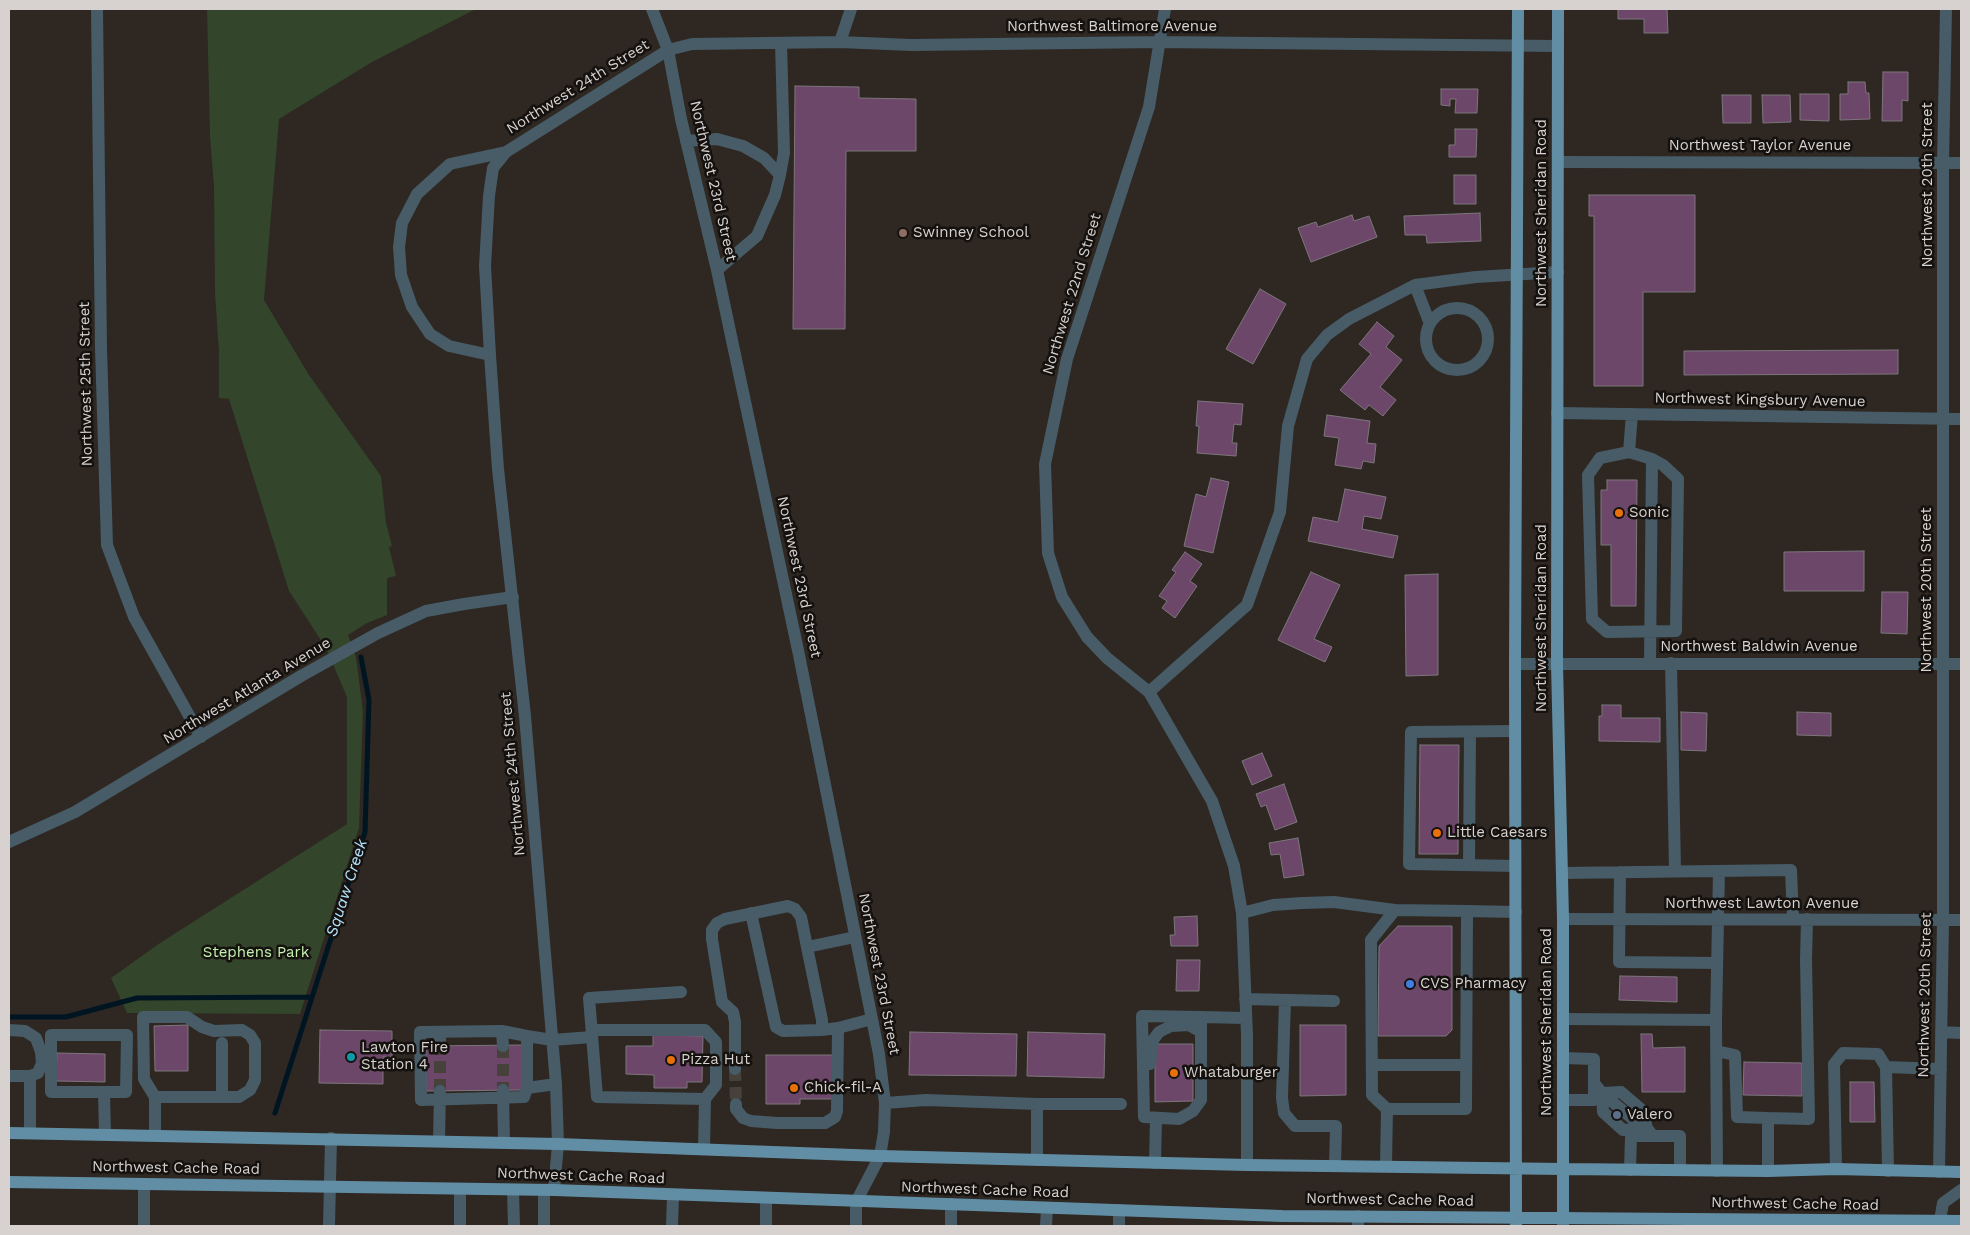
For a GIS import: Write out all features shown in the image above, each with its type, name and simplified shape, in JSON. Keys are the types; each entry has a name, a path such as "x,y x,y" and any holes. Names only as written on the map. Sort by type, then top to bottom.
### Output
{"main road":[{"name":"Northwest Sheridan Road","path":"1516,1222 1515,664 1518,9"},
{"name":"Northwest Sheridan Road","path":"1558,9 1557,664 1563,920 1563,1222"},
{"name":"Northwest Cache Road","path":"9,1133 504,1142 880,1156 1247,1165 1563,1170 1961,1172"},
{"name":"Northwest Cache Road","path":"9,1182 549,1190 1119,1210 1282,1221 1812,1224 1939,1224 1961,1221"}],"street":[{"name":"Northwest 25th Street","path":"97,9 101,348 107,545 134,617 201,737"},
{"name":"Northwest 23rd Street","path":"652,9 668,50 686,141 717,270 797,645 879,1054 885,1103 884,1132 880,1156 856,1202"},
{"path":"840,42 851,9"},
{"name":"Northwest 22nd Street","path":"1165,9 1149,107 1066,359 1045,464 1048,553 1062,597 1087,637 1107,658 1150,692 1212,801 1234,866 1242,912 1246,1018 1247,1165"},
{"name":"Northwest 20th Street","path":"1939,1172 1943,920 1943,163 1946,9"},
{"name":"Northwest Baltimore Avenue","path":"668,50 692,44 840,42 911,45 1159,42 1558,46"},
{"path":"717,270 757,236 775,195 784,153 781,43"},
{"name":"Northwest 24th Street","path":"490,355 449,346 430,334 412,308 401,275 399,247 402,223 417,194 450,164 506,152 668,50"},
{"path":"686,141 717,139 743,146 764,158 780,175"},
{"name":"Northwest 24th Street","path":"506,152 494,168 489,196 485,266 498,469 525,716 556,1084 558,1144 544,1226"},
{"name":"Northwest Taylor Avenue","path":"1558,162 1961,163"},
{"path":"1150,692 1247,605 1280,512 1288,426 1307,359 1327,335 1350,319 1415,285 1476,277 1558,272"},
{"path":"1415,285 1430,324 1426,342 1428,352 1433,360 1450,370 1460,370 1469,368 1484,354 1487,344 1485,329 1476,316 1467,310 1446,310 1430,324"},
{"name":"Northwest Kingsbury Avenue","path":"1558,413 1961,419"},
{"path":"1629,452 1632,414"},
{"path":"1629,452 1652,459 1664,465 1678,479 1676,631 1607,632 1592,620 1588,475 1600,458 1629,452"},
{"path":"1650,664 1652,459"},
{"name":"Northwest Atlanta Avenue","path":"9,842 75,812 301,676 370,638 426,611 512,598"},
{"path":"1671,663 1675,871"},
{"name":"Northwest Baldwin Avenue","path":"1515,664 1961,664"},
{"path":"1515,731 1411,732 1409,864 1515,866"},
{"path":"1470,732 1470,865"},
{"path":"1562,873 1791,870 1793,919"},
{"path":"1716,1171 1716,1020 1719,871"},
{"path":"1620,872 1619,962 1718,963"},
{"path":"1242,912 1273,905 1302,902 1334,902 1395,910 1516,912"},
{"path":"735,1069 735,1022 733,1012 722,1002 712,939 712,930 717,923 725,919 788,906 796,910 800,917 807,947 822,1020 822,1030"},
{"path":"1395,910 1371,940 1372,1095 1387,1109 1466,1109 1467,911"},
{"path":"751,913 776,1027 783,1031 822,1030 872,1019"},
{"path":"1716,1051 1735,1056 1736,1117 1809,1119 1807,919"},
{"name":"Northwest Lawton Avenue","path":"1563,920 1961,920"},
{"path":"807,947 856,937"},
{"path":"681,992 589,998 597,1097 705,1099"},
{"path":"1245,999 1334,1001"},
{"path":"1285,1000 1282,1098 1284,1113 1295,1126 1336,1126 1336,1166"},
{"path":"1201,1017 1201,1100 1193,1110 1179,1119 1144,1118 1142,1016 1201,1017 1246,1018"},
{"path":"155,1097 240,1097 250,1090 255,1080 255,1043 250,1035 242,1030 214,1031 202,1027 187,1017 143,1017 144,1079 155,1097 155,1135"},
{"path":"1563,1019 1716,1020"},
{"path":"1144,1106 1150,1089 1150,1054 1153,1040 1159,1032 1171,1026 1190,1025 1201,1032"},
{"path":"736,1104 736,1109 743,1118 751,1121 825,1123 835,1117 837,1111 838,1028"},
{"path":"9,1030 25,1031 36,1038 41,1052 42,1063 38,1073 30,1076 9,1076"},
{"path":"526,1036 527,1088 524,1098 503,1095 440,1095 421,1100 420,1032 502,1031 552,1040 592,1034 705,1030 716,1042 716,1085 705,1099 704,1150"},
{"path":"502,1031 503,1046"},
{"path":"440,1032 440,1046"},
{"path":"1941,1032 1961,1033"},
{"path":"51,1035 127,1035 126,1092 104,1092 50,1092 51,1035"},
{"path":"222,1043 222,1097"},
{"path":"1836,1170 1834,1064 1844,1053 1878,1054 1886,1067 1888,1171"},
{"path":"1562,1058 1594,1058 1603,1112 1624,1130 1680,1136 1680,1170"},
{"path":"1372,1065 1466,1066"},
{"path":"1886,1067 1941,1069"},
{"path":"30,1076 30,1133"},
{"path":"527,1088 556,1084"},
{"path":"1563,1100 1594,1100 1598,1088"},
{"path":"1598,1088 1621,1092 1642,1110 1650,1132"},
{"path":"104,1092 105,1134"},
{"path":"439,1141 440,1095"},
{"path":"503,1095 504,1142"},
{"path":"885,1103 926,1100 1037,1104 1122,1104"},
{"path":"1037,1104 1037,1160"},
{"path":"1386,1166 1387,1109"},
{"path":"1156,1118 1156,1163"},
{"path":"1768,1118 1768,1171"},
{"path":"1630,1170 1631,1136 1650,1132"},
{"path":"329,1226 331,1138"},
{"path":"144,1184 144,1226"},
{"path":"460,1189 460,1226"},
{"path":"514,1190 514,1226"},
{"path":"1939,1224 1942,1203 1961,1190"},
{"path":"672,1195 672,1226"},
{"path":"766,1198 766,1226"},
{"path":"856,1202 856,1226"},
{"path":"951,1204 951,1226"},
{"path":"1046,1208 1046,1226"},
{"path":"1119,1210 1119,1226"}],"green space":[{"name":"Stephens Park","path":"207,9 476,9 372,62 279,119 264,300 309,375 381,476 386,523 392,546 389,547 396,576 387,578 387,615 367,623 348,635 356,657 363,711 359,828 300,1014 127,1013 111,978 160,943 347,824 347,697 326,648 289,591 229,399 219,398 219,352 215,293 214,187 210,136"}],"building":[{"path":"1618,9 1667,9 1668,33 1644,33 1644,19 1618,19"},
{"path":"1883,72 1908,72 1908,101 1902,100 1902,121 1882,121"},
{"path":"1848,82 1865,82 1866,93 1869,93 1870,119 1840,120 1840,94 1848,94"},
{"path":"795,86 859,87 859,98 916,99 916,151 846,151 845,329 793,329"},
{"path":"1441,89 1478,89 1477,113 1455,113 1456,99 1450,99 1450,106 1441,105"},
{"path":"1800,94 1829,94 1829,121 1800,120"},
{"path":"1722,95 1751,95 1751,123 1723,123"},
{"path":"1762,95 1790,95 1791,122 1763,123"},
{"path":"1455,129 1477,129 1476,157 1449,157 1449,145 1455,145"},
{"path":"1454,175 1476,175 1476,204 1454,204"},
{"path":"1589,195 1695,195 1695,292 1643,292 1643,386 1594,386 1594,216 1589,216"},
{"path":"1480,213 1481,241 1427,243 1426,235 1405,235 1404,216"},
{"path":"1352,215 1354,221 1369,216 1377,237 1311,262 1298,228 1316,222 1318,227"},
{"path":"1260,289 1286,304 1253,364 1226,349"},
{"path":"1377,322 1394,336 1386,347 1402,360 1380,387 1396,400 1383,416 1369,405 1365,410 1340,390 1371,354 1359,344"},
{"path":"1898,350 1898,374 1684,375 1684,351"},
{"path":"1198,401 1243,404 1241,425 1234,424 1232,443 1237,443 1236,456 1197,453 1199,426 1196,426"},
{"path":"1327,415 1370,421 1367,443 1376,444 1374,463 1363,461 1361,469 1335,465 1339,438 1324,436"},
{"path":"1211,478 1229,482 1213,553 1184,546 1196,494 1206,497"},
{"path":"1607,480 1637,480 1636,606 1611,606 1611,545 1601,545 1601,490 1607,490"},
{"path":"1345,489 1386,497 1381,519 1364,516 1362,529 1398,536 1393,558 1308,541 1313,517 1338,522"},
{"path":"1864,551 1864,591 1784,591 1784,552"},
{"path":"1185,552 1202,564 1190,581 1197,586 1175,618 1162,608 1167,601 1159,596 1176,572 1172,570"},
{"path":"1311,572 1340,585 1314,639 1332,647 1325,662 1278,640"},
{"path":"1438,574 1438,675 1406,676 1405,575"},
{"path":"1882,592 1908,592 1907,634 1881,633"},
{"path":"1602,705 1621,705 1621,718 1660,718 1660,742 1599,741 1599,716 1602,716"},
{"path":"1681,712 1707,713 1706,751 1681,750"},
{"path":"1797,712 1831,713 1831,736 1797,735"},
{"path":"1420,745 1459,745 1458,854 1419,854"},
{"path":"1262,753 1272,776 1252,785 1242,761"},
{"path":"1284,784 1297,822 1275,830 1266,805 1261,807 1256,794"},
{"path":"1298,838 1304,875 1284,878 1280,854 1271,855 1269,843"},
{"path":"1197,916 1198,946 1171,946 1170,935 1175,935 1174,917"},
{"path":"1398,926 1452,926 1452,1030 1446,1036 1378,1036 1379,946"},
{"path":"1177,960 1200,960 1199,991 1176,991"},
{"path":"1620,976 1677,977 1677,1002 1619,1000"},
{"path":"188,1025 188,1071 155,1071 154,1026"},
{"path":"1300,1025 1346,1025 1346,1095 1300,1096"},
{"name":"Lawton Fire Station 4","path":"320,1030 392,1031 392,1057 383,1057 383,1084 319,1083"},
{"path":"910,1032 1017,1034 1016,1076 909,1075"},
{"path":"1028,1032 1105,1034 1104,1078 1027,1076"},
{"path":"1641,1034 1652,1034 1653,1048 1685,1047 1685,1092 1642,1092"},
{"path":"653,1035 703,1036 702,1082 687,1082 687,1088 654,1088 654,1075 626,1074 626,1046 653,1046"},
{"name":"Whataburger","path":"1155,1044 1193,1044 1193,1101 1155,1102"},
{"path":"522,1045 522,1090 426,1091 426,1046"},
{"path":"57,1053 105,1054 105,1082 56,1081"},
{"path":"766,1055 835,1055 835,1099 800,1099 800,1104 766,1104"},
{"path":"1744,1062 1802,1063 1802,1096 1743,1095"},
{"path":"1850,1082 1874,1082 1875,1122 1850,1122"}],"waterway":[{"name":"Squaw Creek","path":"275,1113 365,832 369,700 361,657"},
{"path":"9,1017 66,1017 137,998 311,997"}],"tunnel":[{"path":"440,1046 440,1091"},
{"path":"503,1046 503,1090"},
{"path":"735,1069 736,1104"}],"place":[{"name":"Swinney School","path":"903,233"},
{"name":"Sonic","path":"1619,513"},
{"name":"Little Caesars","path":"1437,833"},
{"name":"CVS Pharmacy","path":"1410,984"},
{"name":"Lawton Fire Station 4","path":"351,1057"},
{"name":"Pizza Hut","path":"671,1060"},
{"name":"Whataburger","path":"1174,1073"},
{"name":"Chick-fil-A","path":"794,1088"},
{"name":"Valero","path":"1617,1115"}]}
